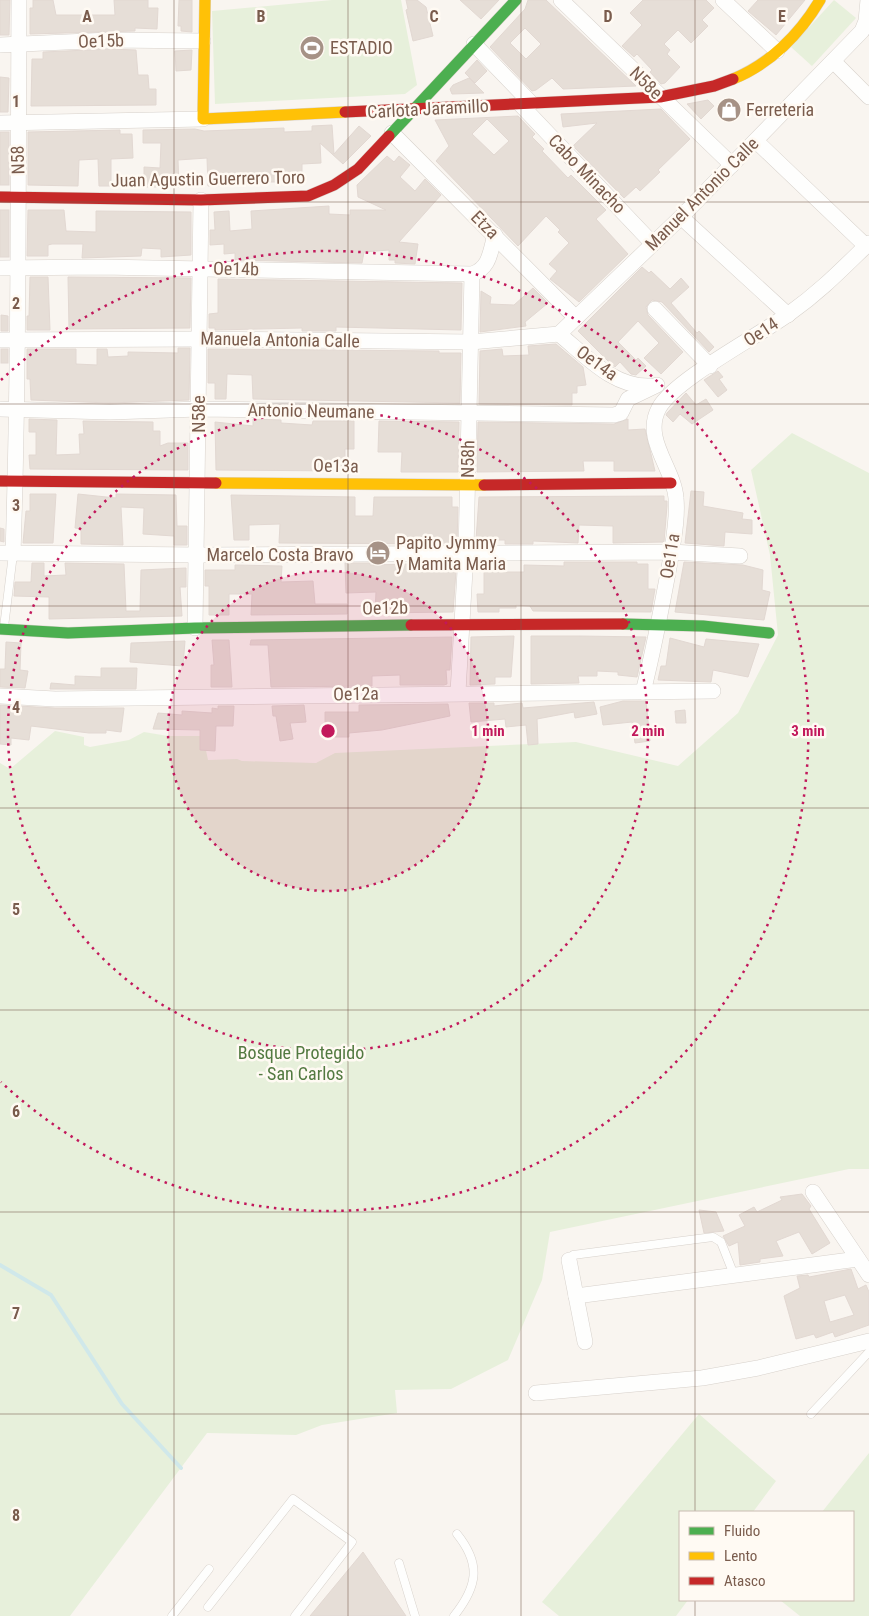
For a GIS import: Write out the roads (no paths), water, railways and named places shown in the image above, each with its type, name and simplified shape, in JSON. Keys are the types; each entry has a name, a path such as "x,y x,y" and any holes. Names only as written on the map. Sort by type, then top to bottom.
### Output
{"street":[{"name":"N58","path":"6,554 15,481 17,409 19,0"},
{"path":"203,120 205,0"},
{"name":"Juan Agustin Guerrero Toro","path":"0,197 201,200 308,196 339,183 358,169 411,110 516,0"},
{"name":"N58e","path":"561,0 732,165"},
{"path":"723,0 777,51"},
{"name":"Carlota Jaramillo","path":"0,123 203,120 660,97 722,83 756,66 777,51 808,21 820,0"},
{"name":"Manuel Antonio Calle","path":"559,334 681,217 862,31 866,21 868,0"},
{"name":"Oe15b","path":"0,46 110,40 203,41"},
{"name":"Cabo Minacho","path":"474,44 653,244"},
{"path":"833,62 869,97"},
{"name":"Etza","path":"392,133 576,318"},
{"path":"756,141 868,244"},
{"name":"N58e","path":"195,628 198,555 201,200"},
{"path":"681,217 788,315"},
{"path":"472,274 482,271 487,266 495,235"},
{"name":"Oe14","path":"654,420 659,408 668,396 696,375 788,315 824,288 868,244"},
{"name":"Oe14b","path":"0,268 201,268 472,274"},
{"name":"N58h","path":"458,692 466,553 472,274"},
{"path":"655,309 710,366"},
{"name":"Manuela Antonia Calle","path":"0,340 199,339 471,342 559,334"},
{"name":"Oe14a","path":"559,334 612,376 630,384 657,386 696,375"},
{"name":"Antonio Neumane","path":"0,409 110,412 199,409 614,415 621,413 628,399 657,386"},
{"name":"Oe11a","path":"643,692 660,624 671,552 676,497 656,441 654,420"},
{"name":"Oe13a","path":"0,481 198,481 468,485 672,483"},
{"name":"Marcelo Costa Bravo","path":"6,554 198,555 671,552 740,556"},
{"name":"Oe12b","path":"2,629 68,633 195,628 660,624 703,626 769,633"},
{"name":"Oe12a","path":"0,696 55,699 458,692 713,691"},
{"path":"813,1192 869,1275"},
{"path":"576,1296 858,1258"},
{"path":"569,1260 584,1342"},
{"path":"536,1393 702,1378 758,1368 869,1341"}],"lane":[{"path":"2,629 6,554"},
{"path":"569,1260 573,1255 713,1237 721,1242 734,1275"},
{"path":"811,1414 869,1352"},
{"path":"208,1607 293,1499 352,1542 295,1616"},
{"path":"454,1616 472,1590 474,1577 470,1555 457,1534"},
{"path":"399,1563 415,1616"},
{"path":"172,1616 209,1569"}],"waterway":[{"path":"0,1265 51,1295 122,1404 181,1468"}],"place":[{"name":"ESTADIO","path":"312,48"},
{"name":"Ferreteria","path":"729,110"},
{"name":"Papito Jymmy y Mamita Maria","path":"378,553"}],"park label":[{"name":"Bosque Protegido - San Carlos","path":"301,1063"}]}
